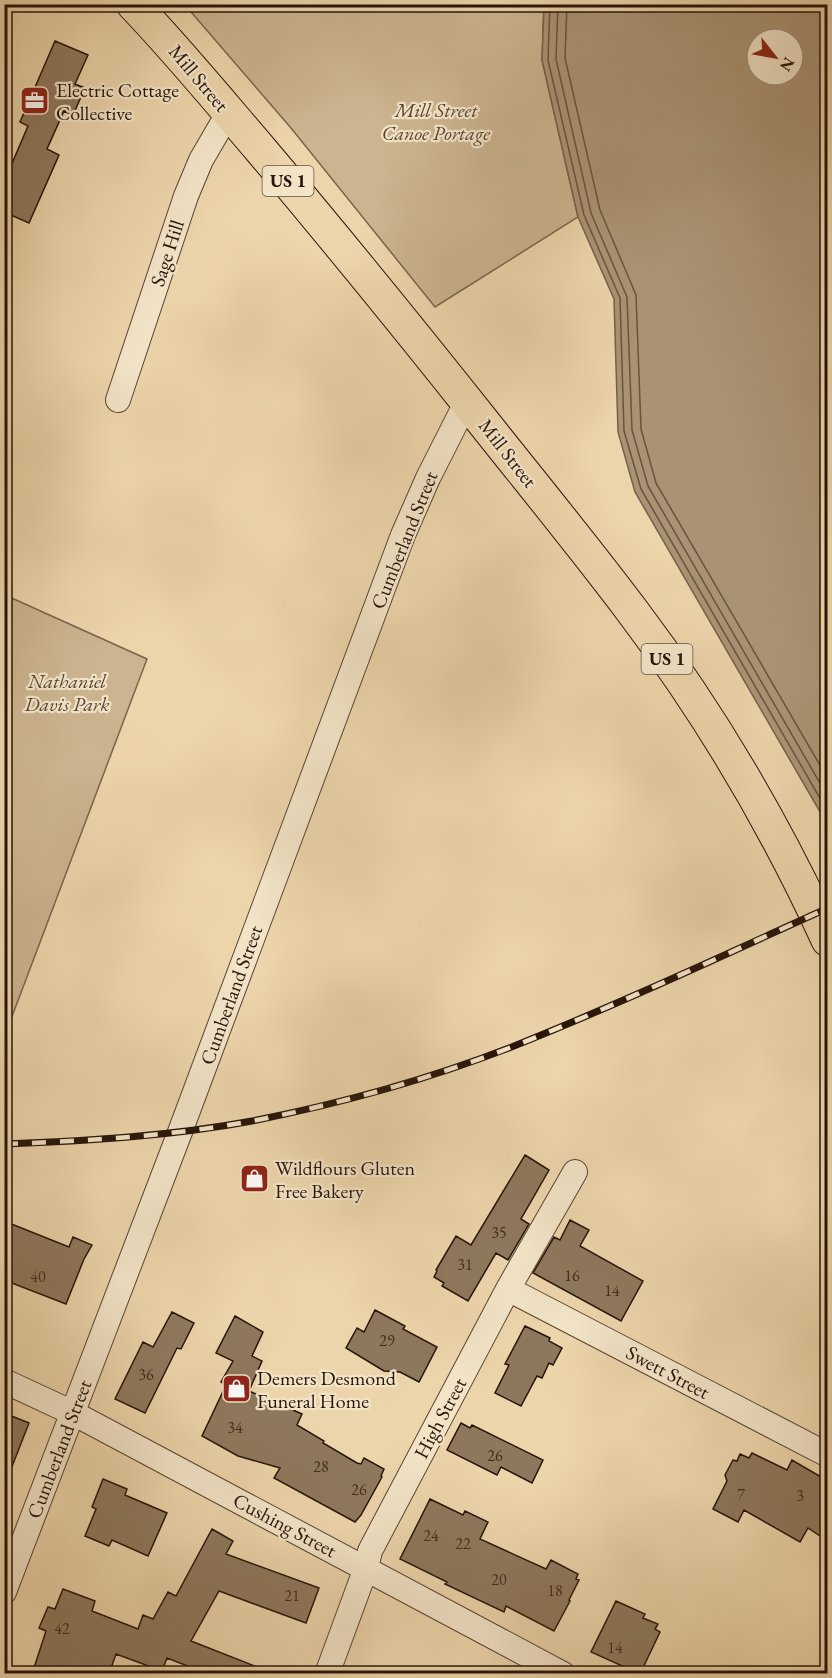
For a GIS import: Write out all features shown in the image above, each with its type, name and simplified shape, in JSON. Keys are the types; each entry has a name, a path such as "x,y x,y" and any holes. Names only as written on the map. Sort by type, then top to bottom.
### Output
{"highway":[{"name":"Mill Street","path":"133,4 173,46 299,193 634,613 713,727 770,822 828,940"}],"street":[{"name":"Sage Hill","path":"118,400 186,195 205,152 229,112"},
{"name":"Cumberland Street","path":"4,1592 403,535 428,477 467,401"},
{"name":"High Street","path":"327,1674 366,1568 369,1551 508,1289 575,1172"},
{"name":"Swett Street","path":"508,1289 828,1455"},
{"name":"Cushing Street","path":"4,1381 73,1413 563,1674"}],"green space":[{"name":"Mill Street Canoe Portage","path":"185,5 544,5 542,60 578,217 435,307 291,128"},
{"name":"Nathaniel Davis Park","path":"5,595 147,659 5,1035"}],"water":[{"path":"544,5 827,5 827,824 635,492 618,432 614,299 578,217 542,60"}],"building":[{"path":"55,41 88,55 75,84 85,88 73,115 64,111 47,149 59,155 29,223 4,212 4,182 28,126 20,122"},
{"path":"525,1155 549,1170 521,1219 529,1224 508,1260 496,1253 468,1301 442,1286 444,1283 434,1277 436,1270 456,1236 471,1245"},
{"path":"570,1220 589,1230 580,1246 643,1281 621,1321 533,1273 554,1237 560,1240"},
{"path":"4,1221 69,1247 73,1237 92,1245 66,1304 4,1280"},
{"path":"375,1310 405,1326 403,1329 437,1347 419,1382 400,1372 384,1371 346,1348 357,1328 364,1332"},
{"path":"172,1312 194,1323 181,1349 177,1348 145,1413 115,1399 143,1342 153,1347"},
{"path":"235,1316 263,1332 252,1356 262,1361 249,1391 302,1414 297,1425 357,1463 361,1464 364,1458 384,1469 382,1477 355,1522 274,1478 280,1468 238,1456 202,1436 226,1385 221,1382 233,1361 216,1353"},
{"path":"525,1326 550,1338 549,1341 562,1348 553,1365 549,1363 542,1378 537,1376 521,1406 495,1393 509,1365 505,1364"},
{"path":"4,1413 29,1423 6,1482 4,1481"},
{"path":"461,1423 470,1428 472,1425 543,1460 532,1483 501,1467 497,1475 447,1450"},
{"path":"752,1453 787,1470 792,1460 828,1481 828,1523 820,1536 808,1528 800,1542 744,1510 738,1522 713,1509 727,1481 725,1475 733,1460 737,1461 740,1454 749,1458"},
{"path":"103,1479 127,1489 125,1495 167,1513 148,1556 112,1540 109,1546 85,1536 96,1509 92,1507"},
{"path":"430,1499 463,1515 465,1511 488,1522 480,1539 546,1569 551,1560 578,1574 576,1579 579,1580 554,1631 506,1606 504,1612 445,1584 447,1582 400,1559"},
{"path":"212,1529 233,1541 226,1554 319,1588 306,1623 219,1591 191,1641 270,1672 270,1674 208,1674 167,1658 162,1671 116,1654 109,1674 32,1674 46,1631 39,1628 48,1607 55,1609 63,1589 95,1601 92,1611 138,1629 143,1615 153,1619 168,1592 176,1596"},
{"path":"616,1601 645,1614 643,1618 658,1624 655,1629 660,1632 640,1674 591,1652"}],"railway":[{"path":"4,1144 129,1137 221,1126 285,1114 382,1090 478,1060 549,1032 828,908"}],"place":[{"name":"Electric Cottage Collective","path":"35,101"},
{"name":"Wildflours Gluten Free Bakery","path":"254,1179"},
{"name":"Demers Desmond Funeral Home","path":"236,1389"}]}
